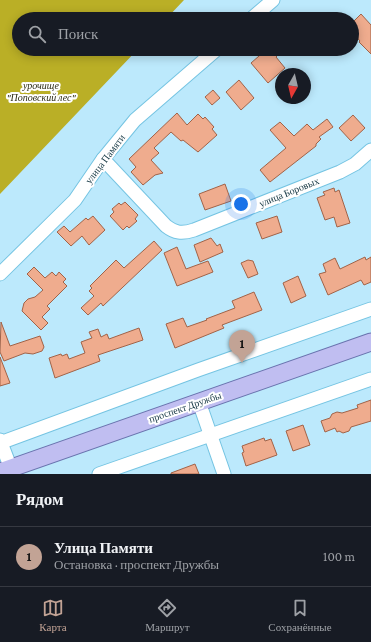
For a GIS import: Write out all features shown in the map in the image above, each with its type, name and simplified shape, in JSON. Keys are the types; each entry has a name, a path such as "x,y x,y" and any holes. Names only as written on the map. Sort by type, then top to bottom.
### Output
{"main road":[{"name":"проспект Дружбы","path":"8,471 371,342"}],"street":[{"path":"260,12 273,0"},
{"name":"улица Памяти","path":"0,274 75,200 103,159 135,120 209,56"},
{"name":"улица Боровых","path":"103,159 166,226 172,231 180,233 194,230 340,172 355,164 371,150"},
{"path":"8,471 0,442 371,309"},
{"path":"99,474 371,379"},
{"path":"199,402 224,474"}],"green space":[{"name":"урочище \"Поповский лес\"","path":"0,0 184,0 173,12 12,12 12,56 131,56 0,194"}],"building":[{"path":"361,14 371,25 371,54 359,42 359,16"},
{"path":"259,56 277,56 276,57 285,68 275,68 275,77 268,83 251,63"},
{"path":"239,80 254,98 241,110 226,92"},
{"path":"213,90 220,98 212,105 205,97"},
{"path":"177,113 187,125 198,114 203,119 205,117 214,127 212,129 217,135 198,152 183,140 181,141 171,132 154,148 159,153 151,160 163,173 155,175 143,185 131,172 136,167 129,159"},
{"path":"353,115 365,128 351,141 339,128"},
{"path":"327,119 333,127 319,137 321,139 316,146 270,182 260,170 286,148 270,130 280,122 294,136 307,124 313,130"},
{"path":"225,184 231,201 205,210 199,194"},
{"path":"334,188 335,192 339,190 350,223 337,227 334,217 325,220 317,198 325,195 323,192"},
{"path":"125,202 138,215 135,219 137,221 129,228 127,226 123,230 110,216 114,212 112,209 119,203 121,205"},
{"path":"93,216 105,230 89,245 82,236 71,246 57,232 64,226 70,232 86,218 88,220"},
{"path":"277,216 282,232 262,239 256,223"},
{"path":"211,238 217,246 220,244 223,252 200,262 194,245"},
{"path":"154,241 162,250 103,306 101,303 88,315 81,308 94,296 89,291 92,288 90,286 116,260 124,268"},
{"path":"177,247 186,269 208,261 213,272 177,286 164,253"},
{"path":"365,257 366,260 371,257 371,282 364,285 361,280 328,295 319,274 326,272 323,264 335,258 340,269"},
{"path":"248,260 253,261 258,274 248,278 241,263"},
{"path":"34,267 45,278 52,272 56,276 59,272 66,279 63,282 67,286 47,306 50,309 42,317 48,323 41,330 22,311 24,303 28,299 35,297 43,290 27,274"},
{"path":"298,276 306,296 291,303 283,283"},
{"path":"254,292 262,310 222,325 224,328 175,348 166,324 183,318 187,327 207,320 206,319 235,308 232,301"},
{"path":"1,322 10,346 40,336 44,347 42,351 33,354 25,353 4,361 0,352"},
{"path":"139,328 143,340 98,355 100,361 55,378 49,358 61,354 62,356 67,354 69,359 85,353 81,342 92,338 89,332 98,329 101,337 107,334 109,339"},
{"path":"0,357 10,383 0,386"},
{"path":"371,400 371,421 351,427 349,431 343,433 339,431 337,432 335,428 325,432 321,421 330,418 332,414 337,412 342,413 358,408 357,405"},
{"path":"303,425 310,445 293,451 286,431"},
{"path":"264,438 265,441 271,439 277,455 246,466 242,453 244,452 242,446"},
{"path":"195,464 199,474 171,474 171,473"}],"place":[{"name":"Улица Памяти","path":"242,363"}]}
